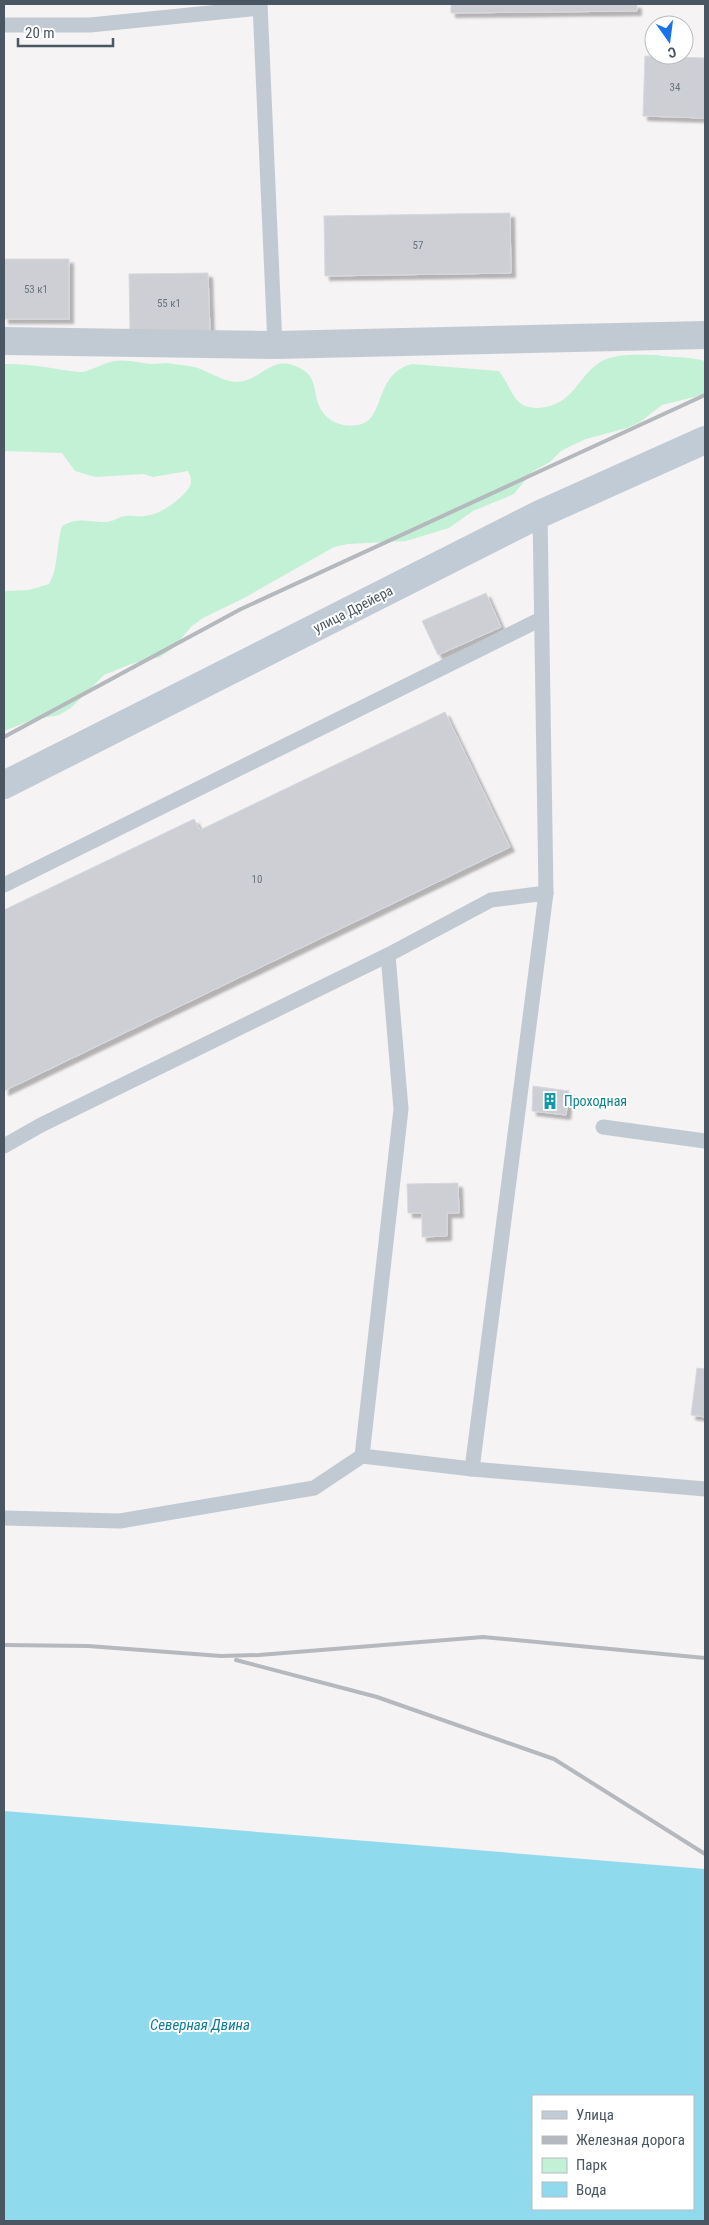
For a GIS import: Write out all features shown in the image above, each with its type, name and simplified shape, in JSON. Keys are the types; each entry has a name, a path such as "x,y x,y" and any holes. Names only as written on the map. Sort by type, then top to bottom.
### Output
{"street":[{"path":"4,341 275,345 705,335"},
{"name":"улица Дрейера","path":"4,785 540,514 705,440"}],"lane":[{"path":"4,25 90,25 260,6 275,345"},
{"path":"472,1469 546,893 540,514"},
{"path":"4,884 541,620"},
{"path":"4,1146 41,1125 388,956 491,900 546,893"},
{"path":"362,1456 401,1110 388,956"},
{"path":"603,1127 705,1141"},
{"path":"4,1518 120,1521 314,1488 362,1456 472,1469 705,1490"}],"green space":[{"path":"656,355 693,358 705,361 705,392 702,395 662,405 640,422 627,428 586,439 561,451 550,462 532,472 514,494 473,511 449,528 406,541 348,544 334,547 244,598 203,618 192,626 172,649 160,657 131,664 104,675 72,707 59,715 32,720 4,731 4,591 29,590 49,584 56,563 62,526 78,521 106,522 125,516 155,514 171,505 187,491 191,483 191,477 188,471 153,477 144,474 95,477 75,471 62,453 4,451 4,364 32,365 79,372 120,361 152,364 168,363 194,367 222,379 237,382 251,379 275,365 289,364 302,369 310,375 319,407 327,417 332,421 351,426 367,422 373,415 391,377 400,369 412,364 499,371 520,403 538,408 560,402 568,396 593,367 608,358"}],"water":[{"name":"Северная Двина","path":"4,1811 705,1869 705,2221 4,2221"}],"building":[{"path":"451,4 637,4 637,11 451,13"},
{"path":"694,58 705,58 705,118 643,116 645,65 694,65"},
{"path":"510,213 511,273 325,276 324,216"},
{"path":"4,259 69,259 69,319 4,319"},
{"path":"208,273 210,331 130,333 129,274"},
{"path":"486,593 501,627 438,655 422,621"},
{"path":"445,712 510,847 4,1091 4,910 194,819 200,830"},
{"name":"Проходная","path":"533,1086 569,1091 566,1115 532,1111"},
{"path":"458,1183 459,1213 447,1213 447,1236 422,1237 422,1213 408,1213 407,1184"},
{"path":"697,1368 705,1369 705,1417 691,1415"}],"railway":[{"path":"4,737 241,609 705,395"},
{"path":"4,1645 88,1646 221,1656 259,1655 483,1637 705,1658"},
{"path":"236,1660 377,1697 554,1759 705,1854"}],"place":[{"name":"Проходная","path":"550,1101"}]}
